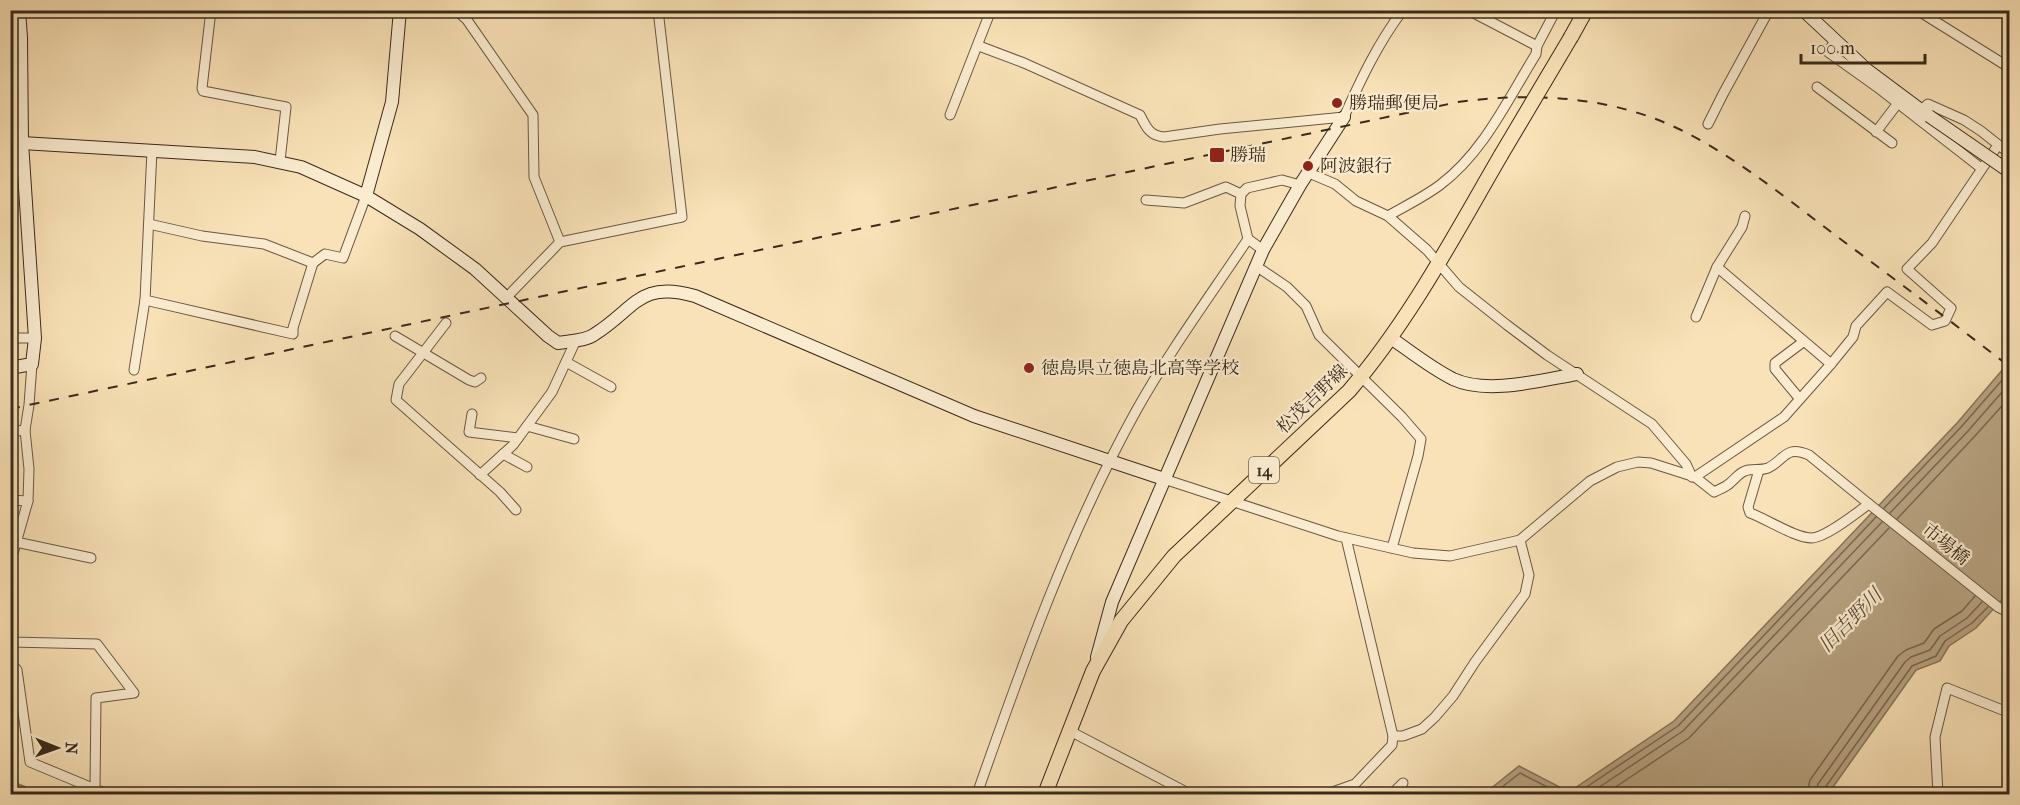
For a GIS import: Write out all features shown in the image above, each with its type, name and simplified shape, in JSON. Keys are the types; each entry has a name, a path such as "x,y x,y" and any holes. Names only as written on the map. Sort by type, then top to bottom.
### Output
{"main road":[{"name":"松茂吉野線","path":"1045,795 1093,671 1120,621 1174,556 1349,391 1362,376 1391,338 1438,262 1587,10"}],"street":[{"path":"10,575 16,542 28,501 29,468 25,430 30,405 35,338 17,160 22,143 19,10"},
{"path":"211,10 203,91 286,107 280,161"},
{"path":"145,300 293,334 313,263 325,254 343,258 366,196 392,102 400,10"},
{"path":"456,10 467,20 533,115 534,177 560,242"},
{"path":"507,297 560,242 682,217 658,10"},
{"path":"950,115 979,46 991,10"},
{"path":"1093,671 1112,602 1263,250 1300,185 1344,117 1364,72 1403,10"},
{"path":"1468,10 1536,46"},
{"path":"1388,216 1439,186 1474,152 1503,110 1536,54 1536,46 1556,10"},
{"path":"1708,124 1768,10"},
{"path":"1803,10 1866,69 2010,172"},
{"path":"1917,10 2010,68"},
{"path":"1834,41 1828,52 1981,168"},
{"path":"979,46 1024,63 1140,115 1147,129 1157,136 1344,117"},
{"path":"1817,87 1892,143"},
{"path":"1876,132 1898,103"},
{"path":"1925,113 1928,104 1954,115 1981,131 2010,154"},
{"path":"22,143 255,157 302,167 366,196 429,236 475,269 558,343 594,336 648,293 678,291 695,296 974,416 1230,502 1346,538 1413,553 1450,556 1520,540 1590,481 1617,467 1638,462 1651,463 1693,477 1714,492 1728,485 1742,472 1750,469 1759,470 1748,507 1750,513 1799,535 1812,538 1822,535 1871,505"},
{"path":"1693,477 1784,417 1831,364 1853,337 1856,326 1887,292 1932,325 1945,321 1951,308 1907,268 1932,243 1998,146"},
{"path":"134,370 145,300 152,150"},
{"path":"1309,173 1335,184 1356,201 1388,216 1438,262 1467,293 1546,355 1652,424 1686,464 1693,477"},
{"path":"1263,250 1248,239 1240,206 1241,194 1247,188 1282,180 1300,185"},
{"path":"1146,200 1184,203 1226,187 1241,194"},
{"path":"1696,317 1717,267 1742,227 1745,216"},
{"path":"148,224 202,236 264,244 313,263"},
{"path":"976,795 1030,647 1074,540 1110,461 1159,372 1248,239"},
{"path":"1256,266 1287,287 1306,306 1319,335 1402,417 1421,440 1392,548"},
{"path":"1717,267 1831,364"},
{"path":"446,323 399,384 396,400 500,492 516,510"},
{"path":"395,336 469,380 476,382 481,378"},
{"path":"10,338 35,338"},
{"path":"1391,338 1455,380 1472,385 1509,384 1577,374"},
{"path":"480,475 518,438 552,392 576,340"},
{"path":"1799,398 1775,369 1775,363 1803,342"},
{"path":"566,362 610,387"},
{"path":"10,368 32,364"},
{"path":"472,414 469,432 518,438"},
{"path":"527,426 574,439"},
{"path":"10,432 25,430"},
{"name":"市場橋","path":"1759,470 1792,451 1809,455 1998,607 2010,613"},
{"path":"502,454 527,467"},
{"path":"10,500 28,501"},
{"path":"1327,795 1355,784 1392,746 1394,736 1346,538"},
{"path":"1394,736 1403,736 1422,729 1435,717 1453,696 1525,594 1530,575 1520,540"},
{"path":"16,542 92,558"},
{"path":"10,636 11,643 97,644 134,693 96,698 95,789"},
{"path":"10,662 17,670 30,762 107,795"},
{"path":"1938,795 1935,737 1947,688 2010,713"},
{"path":"1070,730 1190,795"},
{"path":"1392,795 1403,783"}],"water":[{"name":"旧吉野川","path":"2009,362 2009,592 1976,628 1949,646 1940,661 1916,670 1828,794 1484,794 1519,766 1569,792 1674,721 1958,422"},
{"path":"11,781 43,794 11,794"}],"railway":[{"path":"10,409 1458,102 1515,97 1572,100 1628,110 1655,119 1702,141 1780,193 2010,367"}],"place":[{"name":"勝瑞郵便局","path":"1337,103"},
{"name":"勝瑞","path":"1217,155"},
{"name":"阿波銀行","path":"1308,166"},
{"name":"徳島県立徳島北高等学校","path":"1029,368"}]}
